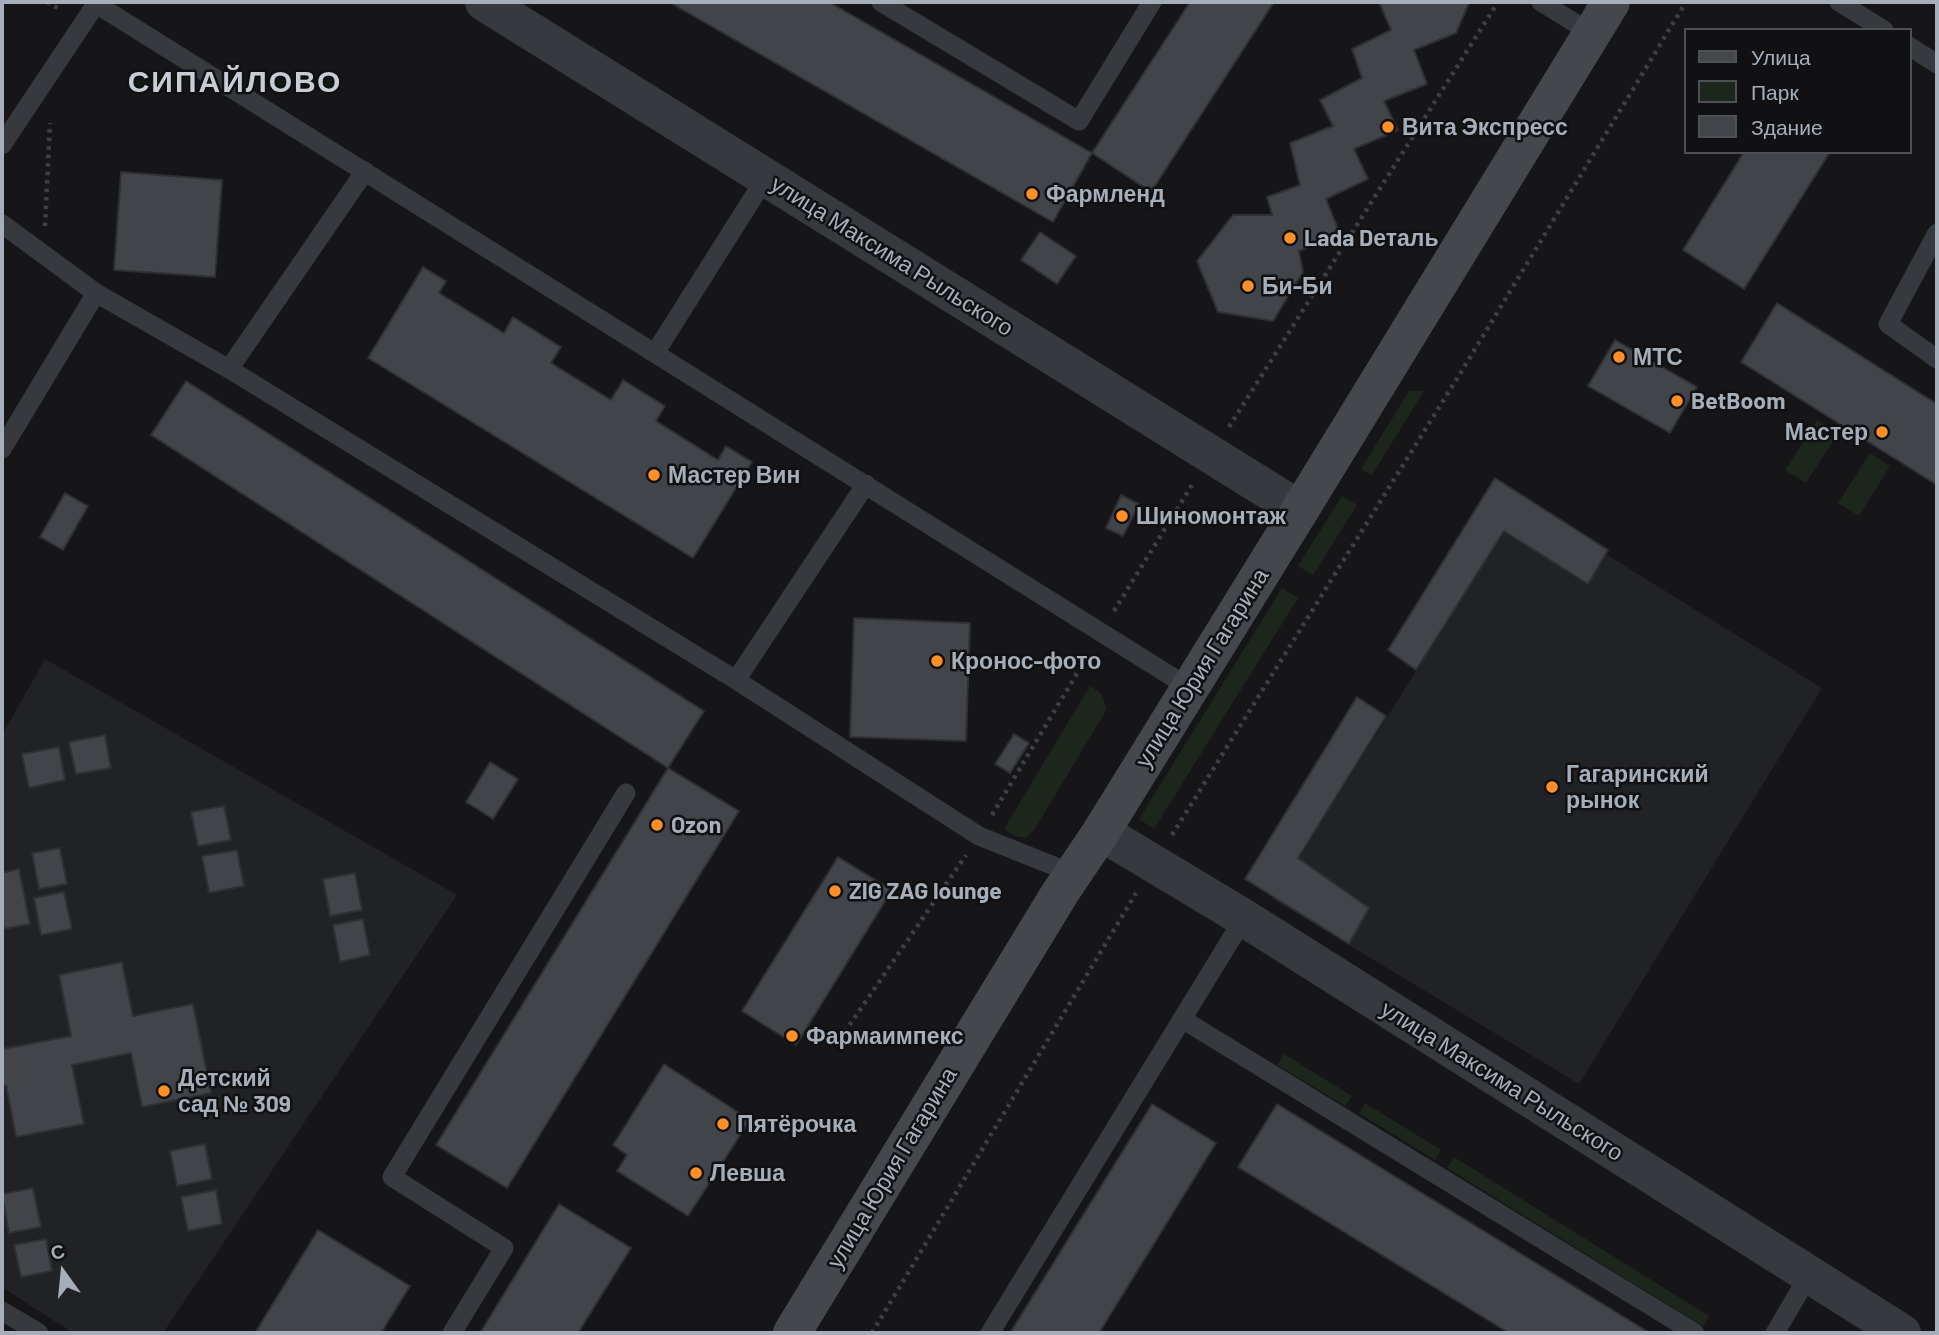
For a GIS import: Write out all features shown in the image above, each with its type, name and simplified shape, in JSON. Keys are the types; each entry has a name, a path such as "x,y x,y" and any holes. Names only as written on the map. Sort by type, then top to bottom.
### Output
{"main road":[{"name":"улица Юрия Гагарина","path":"792,1333 1601,17"}],"street":[{"name":"улица Максима Рыльского","path":"484,2 1300,510"},
{"name":"улица Максима Рыльского","path":"1101,832 1244,918 1902,1333"}],"lane":[{"path":"881,2 1079,121 1152,2"},
{"path":"1541,2 1601,17"},
{"path":"1839,2 1881,28"},
{"path":"2,145 94,3 1189,688"},
{"path":"1911,47 1937,64"},
{"path":"229,369 365,172"},
{"path":"655,353 766,177"},
{"path":"2,224 96,293 229,369 736,681 979,836 1073,874"},
{"path":"1937,233 1888,324 1937,359"},
{"path":"2,449 96,293"},
{"path":"736,681 866,484"},
{"path":"452,1333 504,1248 392,1177 625,793"},
{"path":"990,1333 1244,918"},
{"path":"1181,1019 1695,1333"},
{"path":"1775,1333 1809,1275"},
{"path":"2,1311 39,1333"}],"path":[{"path":"840,1039 979,836 1211,455 1498,2"},
{"path":"872,1333 1154,863 1458,377 1686,2"},
{"path":"44,255 50,116"}],"shaded area":[{"name":"Гагаринский рынок","path":"1520,501 1822,688 1579,1084 1273,899 1504,531"},
{"name":"Детский сад № 309","path":"45,659 457,895 163,1333 73,1333 2,1287 2,735"}],"green space":[{"path":"1409,391 1424,391 1372,475 1361,469"},
{"path":"1817,420 1838,433 1806,483 1785,470"},
{"path":"1870,453 1890,466 1859,516 1838,503"},
{"path":"1342,496 1357,505 1313,575 1298,566"},
{"path":"1282,588 1298,598 1154,829 1139,819"},
{"path":"1090,686 1101,693 1107,709 1034,830 1026,838 1015,836 1004,829"},
{"path":"1284,1054 1352,1096 1345,1106 1277,1065"},
{"path":"1365,1103 1441,1150 1435,1160 1359,1113"},
{"path":"1454,1157 1709,1316 1704,1327 1447,1168"}],"building":[{"path":"669,2 829,2 1092,153 1053,222"},
{"path":"1190,2 1274,2 1151,192 1092,153"},
{"path":"1379,2 1469,3 1456,33 1414,50 1427,84 1384,101 1398,130 1354,149 1368,179 1326,199 1340,234 1299,251 1303,272 1273,321 1218,312 1197,261 1233,215 1272,215 1267,197 1300,185 1290,143 1333,126 1320,100 1362,78 1352,49 1391,30"},
{"path":"1743,154 1829,154 1744,289 1683,250"},
{"path":"121,172 222,180 215,277 114,270"},
{"path":"1040,232 1076,256 1057,284 1021,260"},
{"path":"423,267 446,281 439,293 504,333 513,317 561,347 551,363 611,400 623,380 665,406 656,421 718,460 726,446 752,462 693,558 368,358"},
{"path":"1777,303 1937,404 1937,485 1741,362"},
{"path":"1615,340 1697,387 1670,433 1588,386"},
{"path":"186,381 704,711 668,768 151,435"},
{"path":"1495,478 1608,550 1588,584 1504,531 1416,670 1388,650"},
{"path":"65,493 88,506 63,550 40,537"},
{"name":"Шиномонтаж","path":"1121,495 1139,504 1123,536 1106,528"},
{"path":"854,618 970,623 966,741 850,737"},
{"path":"1357,697 1386,716 1298,858 1369,908 1349,944 1245,879"},
{"path":"1014,734 1029,743 1010,773 995,764"},
{"path":"105,735 111,768 76,774 69,742"},
{"path":"59,747 65,780 29,788 22,754"},
{"path":"490,762 518,779 493,819 466,802"},
{"path":"668,768 739,811 507,1188 436,1145"},
{"path":"224,806 231,840 198,846 191,812"},
{"path":"60,848 67,884 39,889 32,853"},
{"path":"237,850 244,886 209,893 202,856"},
{"path":"838,857 892,890 796,1045 742,1011"},
{"path":"19,869 30,924 4,929 2,873"},
{"path":"355,873 362,910 330,916 323,879"},
{"path":"64,892 72,929 41,935 34,898"},
{"path":"363,919 370,955 340,962 333,925"},
{"path":"122,962 133,1016 193,1004 211,1093 142,1107 131,1053 72,1065 84,1124 16,1137 6,1085 2,1086 2,1049 71,1036 59,975"},
{"path":"664,1064 750,1120 688,1216 617,1171 627,1155 613,1145"},
{"path":"1152,1104 1216,1143 1099,1333 1010,1333"},
{"path":"1277,1104 1650,1333 1509,1333 1238,1167"},
{"path":"205,1144 212,1179 177,1186 170,1151"},
{"path":"33,1188 41,1227 9,1233 2,1194"},
{"path":"216,1190 222,1224 188,1231 181,1197"},
{"path":"559,1204 631,1248 578,1333 480,1333"},
{"path":"318,1230 410,1286 381,1333 255,1333"},
{"path":"46,1239 52,1271 21,1277 14,1245"}],"place":[{"name":"Вита Экспресс","path":"1388,127"},
{"name":"Фармленд","path":"1032,194"},
{"name":"Lada Dеталь","path":"1290,238"},
{"name":"Би-Би","path":"1248,286"},
{"name":"МТС","path":"1619,357"},
{"name":"BetBoom","path":"1677,401"},
{"name":"Мастер","path":"1882,432"},
{"name":"Мастер Вин","path":"654,475"},
{"name":"Шиномонтаж","path":"1122,516"},
{"name":"Кронос-фото","path":"937,661"},
{"name":"Гагаринский рынок","path":"1552,787"},
{"name":"Ozon","path":"657,825"},
{"name":"ZIG ZAG lounge","path":"835,891"},
{"name":"Фармаимпекс","path":"792,1036"},
{"name":"Детский сад № 309","path":"164,1091"},
{"name":"Пятёрочка","path":"723,1124"},
{"name":"Левша","path":"696,1173"}],"district":[{"name":"СИПАЙЛОВО","path":"235,82"}]}
